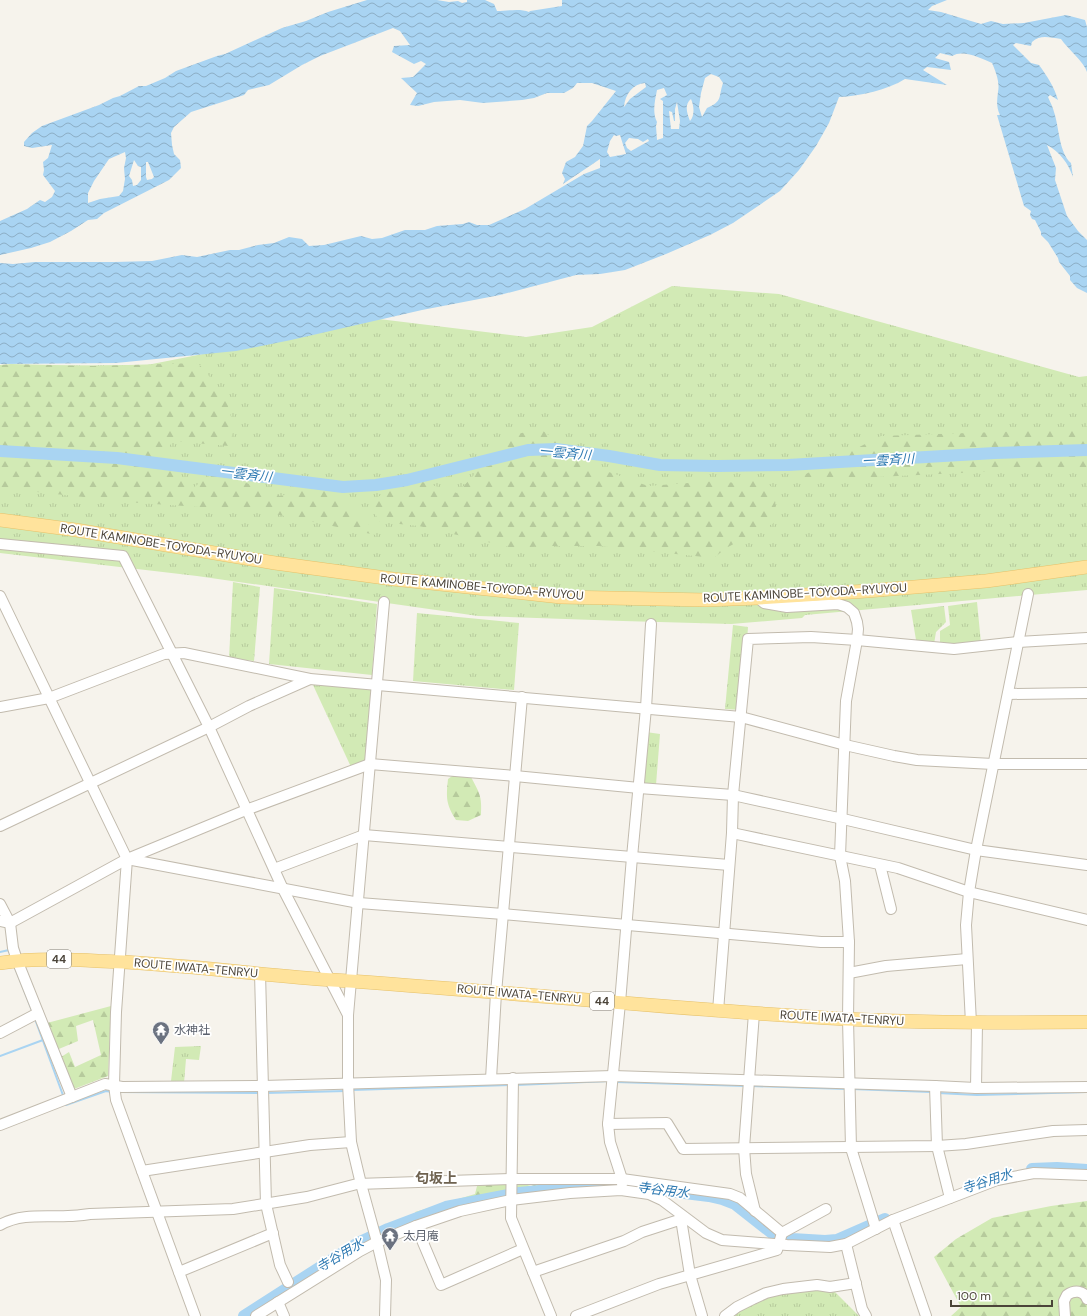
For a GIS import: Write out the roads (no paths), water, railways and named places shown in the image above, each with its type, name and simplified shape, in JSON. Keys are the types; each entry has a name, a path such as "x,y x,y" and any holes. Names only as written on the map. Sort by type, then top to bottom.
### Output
{"main road":[{"name":"ROUTE KAMINOBE-TOYODA-RYUYOU","path":"0,520 76,530 275,563 393,579 560,597 706,600 758,598 986,581 1087,567"},
{"name":"ROUTE IWATA-TENRYU","path":"0,963 17,960 64,959 119,961 331,980 496,992 718,1011 848,1019 974,1023 1087,1022"}],"street":[{"path":"0,544 123,556 209,727 283,889 348,1015"},
{"path":"976,1088 974,1023 967,959 966,925 969,892 993,764 1028,594"},
{"path":"0,596 4,614 49,698 127,859 116,1012 114,1085 116,1100 195,1316"},
{"path":"758,598 764,603 787,607 838,604 847,607 854,613 857,622 857,640 846,701 843,818 840,856 845,881 848,942 851,1148 876,1229"},
{"path":"384,602 359,903 348,1015 348,1083 351,1142 386,1280 385,1316"},
{"path":"622,1190 622,1179 610,1142 608,1124 646,708 651,624"},
{"path":"718,1011 732,833 733,795 748,639 811,637 954,649 1018,642 1087,638"},
{"path":"0,707 49,698 164,654 184,653 310,679 741,717 845,745 917,760 993,764 1087,764"},
{"path":"0,826 209,727 254,703 310,679"},
{"path":"1008,694 1087,693"},
{"path":"491,1079 496,992 522,697"},
{"path":"5,922 127,859 246,810 370,764 733,795 843,818 976,850 1087,865"},
{"path":"732,833 898,868 969,892 1087,920"},
{"path":"274,869 364,835 729,865"},
{"path":"127,859 359,903 821,942 848,942"},
{"path":"880,865 890,909"},
{"path":"0,904 17,960 72,1097"},
{"path":"849,973 886,966 967,959"},
{"path":"260,973 266,1204 280,1265 288,1282"},
{"path":"0,1033 38,1013"},
{"path":"754,1013 744,1148 746,1174 755,1211"},
{"path":"0,1126 105,1084 122,1087 263,1086 613,1076 976,1088 1087,1087"},
{"path":"513,1078 511,1218 551,1316"},
{"path":"935,1086 937,1146 950,1198"},
{"path":"608,1124 667,1123 683,1149 937,1146 966,1144 1053,1131 1087,1130"},
{"path":"142,1171 314,1145 351,1142"},
{"path":"256,1316 377,1242 416,1226 460,1211 511,1200 570,1193 622,1190 649,1194 662,1200 683,1218 706,1233 722,1240 830,1247 846,1244 893,1220 997,1180 1034,1173 1087,1175"},
{"path":"0,1225 10,1220 32,1216 69,1216 233,1209 307,1198 361,1184 511,1179 622,1179 730,1194 740,1198 782,1233"},
{"path":"576,1316 644,1289 777,1250 782,1233 826,1209"},
{"path":"533,1272 683,1218"},
{"path":"683,1218 690,1275 702,1316"},
{"path":"893,1220 926,1316"},
{"path":"416,1226 441,1285 524,1250"},
{"path":"179,1272 273,1233"},
{"path":"846,1244 862,1309 866,1316"},
{"path":"725,1316 737,1307 766,1293 783,1289 817,1285 830,1288 856,1283"},
{"path":"1065,1316 1064,1301 1067,1295 1075,1291 1081,1292 1087,1299"},
{"path":"278,1302 284,1316"}],"water":[{"path":"367,0 437,0 449,2 458,1 462,3 467,2 467,0 485,0 494,4 497,11 518,10 529,12 562,6 562,0 947,0 932,6 928,10 941,12 981,24 991,21 1003,24 1024,23 1066,15 1085,20 1087,27 1087,72 1083,64 1061,39 1042,37 1032,42 1031,46 1016,43 1013,45 1031,63 1039,65 1052,86 1058,100 1050,95 1048,97 1056,118 1064,153 1071,163 1073,177 1063,158 1047,145 1056,168 1055,180 1067,216 1087,240 1087,293 1077,288 1070,280 1070,276 1059,262 1048,242 1041,235 1035,220 1032,219 1030,215 1031,211 1024,206 997,115 1000,115 997,104 998,81 992,63 967,54 961,53 952,56 940,53 935,58 949,62 951,70 927,67 923,70 947,85 905,79 874,92 839,97 829,123 816,146 799,170 780,191 733,223 710,235 625,270 600,274 576,275 500,295 422,310 236,351 116,363 0,364 0,263 152,261 182,255 197,257 230,250 239,250 274,243 289,237 302,239 309,246 324,245 361,236 372,239 382,238 405,230 425,230 437,226 463,224 469,222 477,225 489,225 525,209 584,174 600,168 600,159 563,184 565,179 562,173 566,162 575,157 583,146 587,126 616,91 592,83 577,83 573,88 564,93 547,93 534,98 522,100 483,103 460,100 434,102 418,106 410,105 417,93 401,78 413,77 426,64 421,61 414,64 392,52 394,46 410,45 400,31 393,28 320,56 269,85 248,90 244,95 191,112 174,127 171,133 174,154 180,160 181,168 169,180 104,213 97,219 88,220 50,242 0,255 0,221 27,209 40,200 45,202 52,197 55,191 43,175 43,162 48,158 52,145 32,148 24,146 24,142 32,133 42,126 99,105 139,86 146,86 165,78 176,71 225,54 282,28 306,21 328,12","holes":["711,74 719,77 723,83 718,101 707,108 702,117 699,107 705,78","645,83 646,87 630,99 624,107 630,90 637,85","664,88 667,95 660,99 663,101 663,138 657,140 657,122 654,111 657,90","691,99 694,110 690,121 687,112 687,104","677,102 680,121 679,129 671,129 669,111 672,112 675,121 675,109","614,135 620,135 626,154 610,157 607,152 610,141","629,138 638,139 643,142 648,139 649,141 631,151 627,148 625,143","125,152 125,179 123,191 119,196 100,199 88,203 88,193 94,181 109,159","134,160 138,166 141,167 141,180 137,185 133,186 132,180 129,176","146,162 148,162 154,177 147,180 146,177"]}],"waterway":[{"name":"一雲斉川","path":"0,451 117,458 343,487 376,485 407,480 528,450 556,449 660,465 717,466 788,465 995,453 1087,450"},
{"path":"0,952 9,950 9,952"},
{"path":"14,965 33,1013"},
{"path":"35,1019 64,1098"},
{"path":"0,1056 43,1040"},
{"path":"516,1085 610,1081"},
{"path":"616,1082 746,1086"},
{"path":"352,1090 510,1085"},
{"path":"752,1086 846,1089"},
{"path":"852,1089 931,1092"},
{"path":"66,1104 106,1091 112,1092"},
{"path":"266,1093 346,1091"},
{"path":"118,1092 260,1093"},
{"path":"938,1093 977,1095 1087,1092"},
{"name":"寺谷用水","path":"1032,1169 1057,1168 1087,1170"},
{"name":"寺谷用水","path":"244,1316 358,1243 388,1229 446,1207 519,1193 612,1184 709,1196 735,1204 777,1237 792,1239 825,1241 837,1240 885,1219"}],"place":[{"name":"水神社","path":"161,1045"},
{"name":"太月庵","path":"390,1251"}],"district":[{"name":"匂坂上","path":"436,1178"}]}
